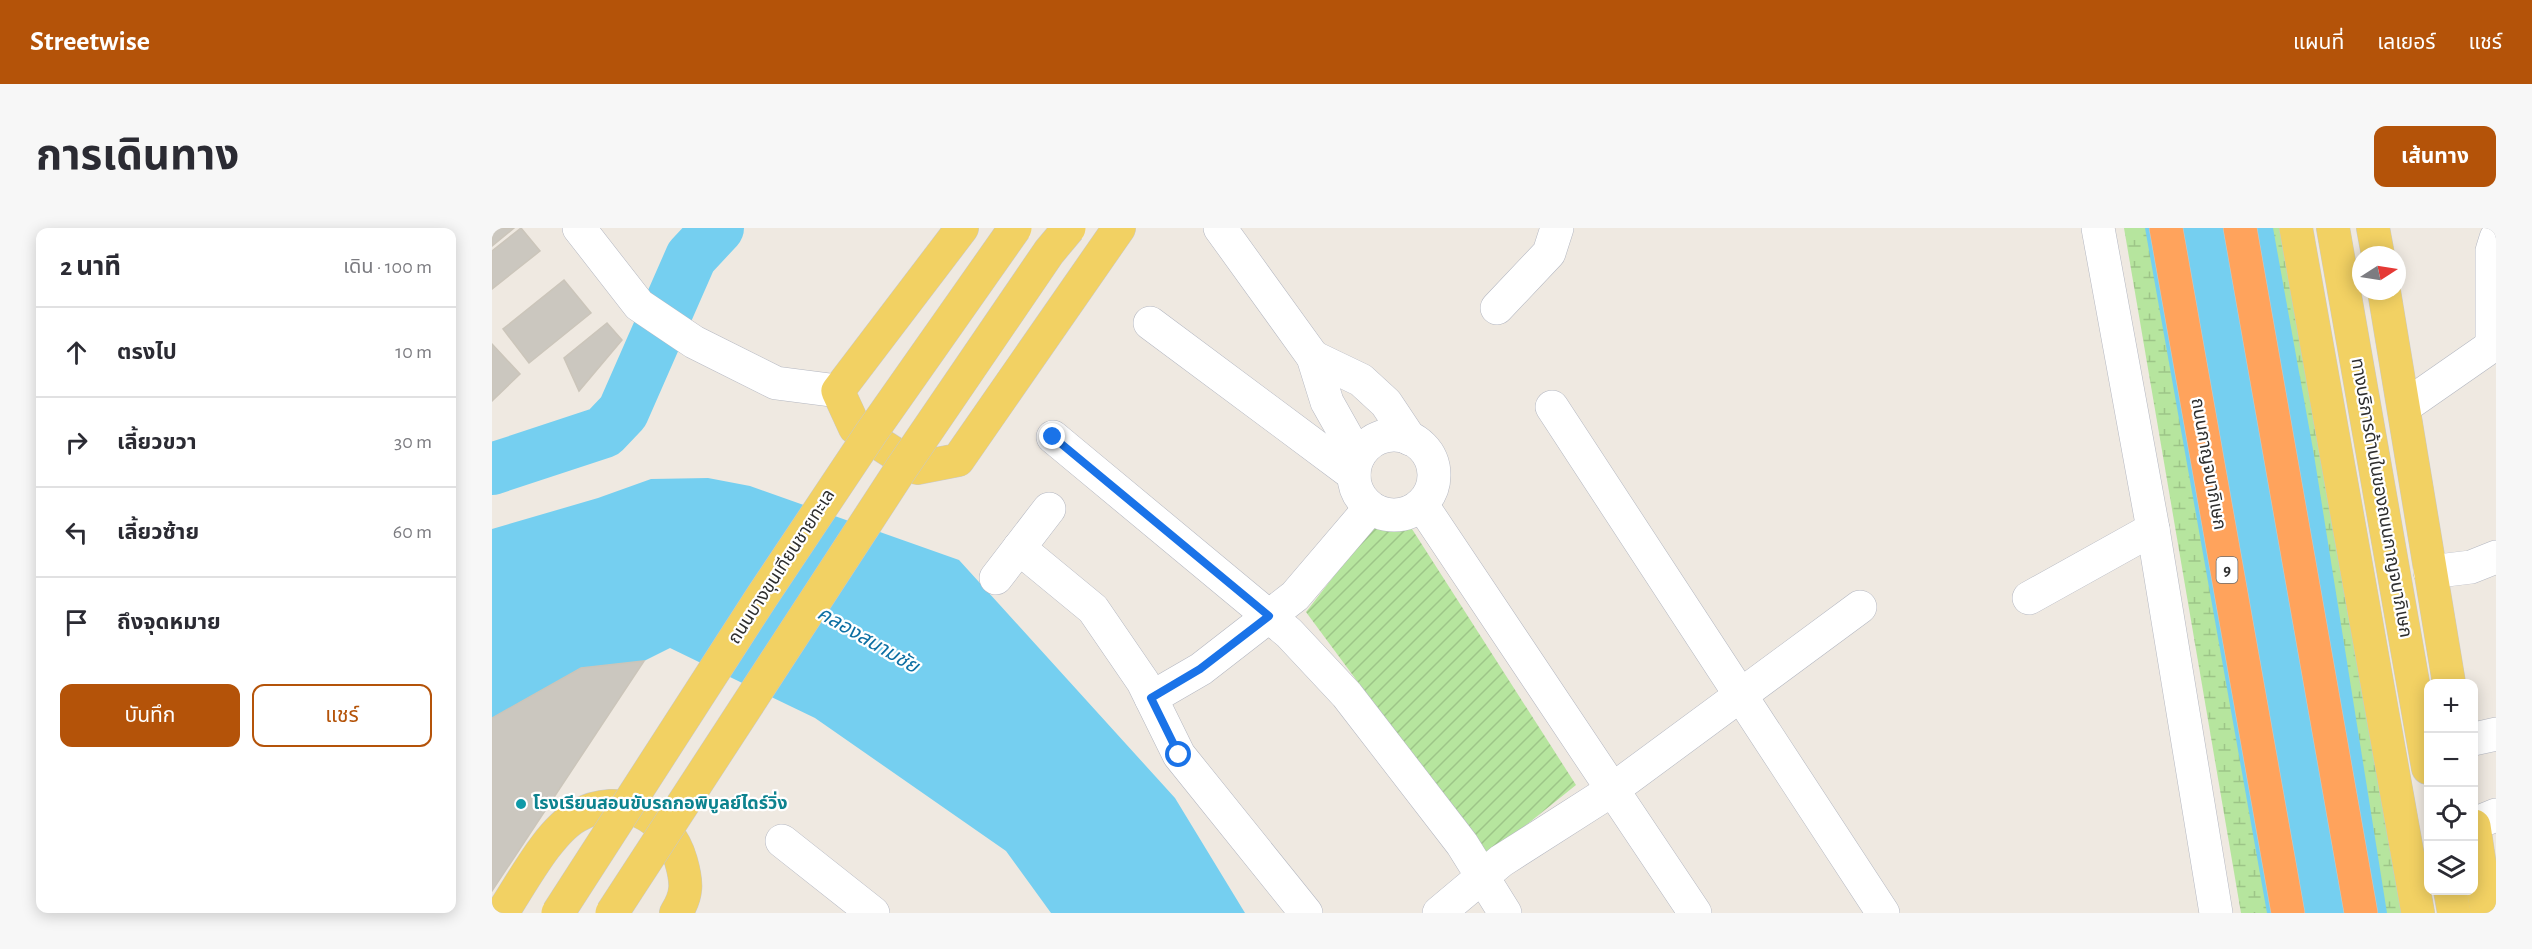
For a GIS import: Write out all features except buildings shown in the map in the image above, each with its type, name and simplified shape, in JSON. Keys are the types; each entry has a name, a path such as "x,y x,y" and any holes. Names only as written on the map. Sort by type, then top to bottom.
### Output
{"highway":[{"name":"ถนนกาญจนาภิเษก","path":"2166,228 2288,913"},
{"path":"2240,228 2361,913"}],"main road":[{"path":"962,228 838,391 855,428 917,468 958,460 1119,228"},
{"name":"ถนนบางขุนเทียนชายทะเล","path":"558,913 761,598 871,433 1015,228"},
{"path":"612,913 901,468 1049,252 1069,228"},
{"path":"2296,228 2385,738 2418,913"},
{"name":"ทางบริการด้านในของถนนกาญจนาภิเษก","path":"2333,228 2424,745"},
{"path":"2373,228 2376,246"},
{"path":"2386,300 2448,679"},
{"path":"502,913 550,841 576,816 600,807 620,807 646,813 664,827 676,844 687,888 676,913"},
{"path":"2477,841 2490,908"},
{"path":"2451,895 2454,913"}],"street":[{"path":"579,228 639,305 694,342 776,383 838,391"},
{"path":"1220,228 1313,357 1327,402 1356,466 1358,493 1370,508 1387,516 1406,515 1422,505 1432,491 1435,474 1430,456 1419,443 1403,436 1386,435 1370,443 1356,466"},
{"path":"1497,309 1549,253 1557,228"},
{"path":"2098,228 2154,529 2216,913"},
{"path":"2404,407 2494,344 2492,251 2496,238"},
{"path":"1150,323 1356,466"},
{"path":"1313,357 1361,380 1386,403 1410,439"},
{"path":"1552,407 1883,913"},
{"path":"1053,437 1289,633 1347,695 1462,844 1505,913"},
{"path":"1422,505 1695,913"},
{"path":"1151,698 1200,669 1295,596 1370,508"},
{"path":"996,578 1049,509"},
{"path":"2029,598 2154,529"},
{"path":"1019,548 1093,609 1143,682 1179,755 1306,913"},
{"path":"2430,572 2471,567 2496,557"},
{"path":"1439,913 1501,861 1612,790 1860,607"},
{"path":"2478,738 2496,734"},
{"path":"2478,823 2496,815"},
{"path":"782,841 873,913"}],"green space":[{"path":"2124,228 2282,228 2406,913 2241,913"},
{"path":"1372,527 1412,529 1576,785 1489,855 1474,839 1306,612"}],"water":[{"path":"2145,228 2273,228 2314,455 2387,913 2267,913"},
{"name":"คลองสนามชัย","path":"708,478 750,486 959,560 1175,798 1245,913 1051,913 1006,851 815,718 670,648 644,661 581,668 492,718 492,529 598,498 651,479"}],"waterway":[{"path":"492,469 604,432 623,412 691,257 718,228"}],"place":[{"name":"โรงเรียนสอนขับรถกอพิบูลย์ไดร์วิ่ง","path":"521,804"}],"route":[{"path":"1053,437 1269,616 1200,669 1151,698 1179,755"}]}
